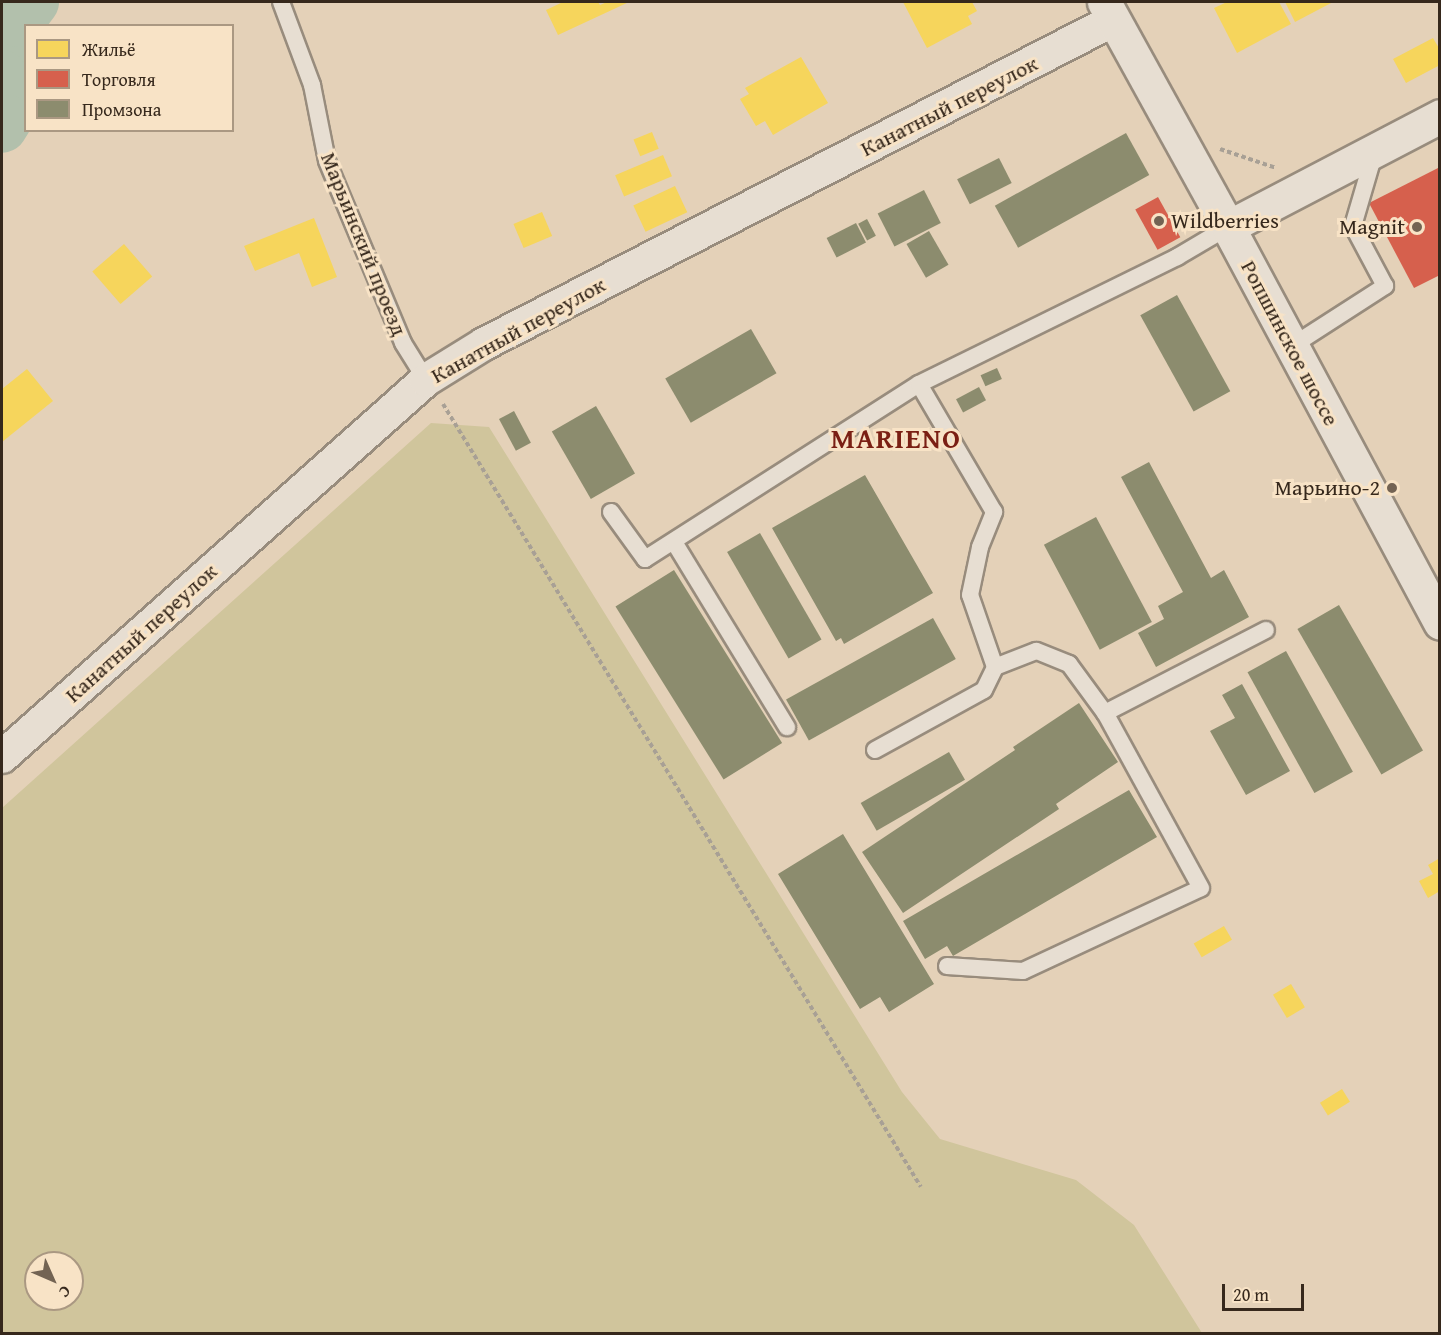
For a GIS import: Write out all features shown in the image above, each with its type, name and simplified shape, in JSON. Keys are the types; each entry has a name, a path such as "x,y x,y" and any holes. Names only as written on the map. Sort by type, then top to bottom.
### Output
{"main road":[{"name":"Ропшинское шоссе","path":"1109,11 1440,622"},
{"path":"1228,227 1440,116"}],"street":[{"name":"Канатный переулок","path":"2,757 426,380 484,344 1109,11"}],"lane":[{"name":"Марьинский проезд","path":"281,2 312,86 327,161 403,343 426,380"},
{"path":"1292,346 1384,285 1353,226 1376,149"},
{"path":"611,512 645,559 919,384 1177,257 1228,227"},
{"path":"919,384 994,512 980,547 970,595 995,667"},
{"path":"674,542 787,727"},
{"path":"1105,712 1266,630"},
{"path":"875,750 984,690 995,667 1036,651 1069,664 1105,712 1201,888 1023,971 947,966"}],"path":[{"path":"1219,149 1281,170"},
{"path":"426,380 921,1187"}],"shaded area":[{"path":"431,423 489,427 902,1092 940,1139 1076,1180 1134,1225 1202,1333 2,1333 2,808"}],"building: Жильё":[{"path":"563,2 598,2 600,5 607,2 629,2 558,35 546,10"},
{"path":"903,2 972,2 977,11 968,16 972,24 927,48"},
{"path":"1227,2 1279,2 1291,24 1237,53 1214,8"},
{"path":"1285,2 1333,2 1295,22"},
{"path":"1433,38 1440,50 1440,65 1406,83 1393,59"},
{"path":"801,57 828,103 773,135 765,121 756,126 740,99 749,94 745,88"},
{"path":"652,132 659,149 640,156 633,139"},
{"path":"663,155 672,176 624,196 615,175"},
{"path":"675,186 687,212 646,232 633,205"},
{"path":"542,212 552,236 524,248 513,224"},
{"path":"314,218 337,277 312,287 299,253 255,271 244,246"},
{"path":"124,244 152,276 121,304 92,272"},
{"path":"27,369 53,401 2,442 2,389"},
{"path":"1440,858 1440,891 1428,898 1419,881 1433,874 1428,865"},
{"path":"1224,926 1232,940 1202,957 1194,943"},
{"path":"1291,984 1305,1007 1287,1018 1273,995"},
{"path":"1342,1089 1350,1102 1328,1115 1320,1103"}],"building: Торговля":[{"path":"1440,167 1440,275 1414,288 1369,203"},
{"path":"1158,197 1180,237 1158,250 1135,210"}],"building: Промзона":[{"path":"1126,133 1149,175 1018,248 995,206"},
{"path":"999,158 1012,183 970,204 957,179"},
{"path":"924,190 941,223 894,247 878,214"},
{"path":"867,219 876,236 867,240 858,224"},
{"path":"856,223 866,243 837,258 827,238"},
{"path":"929,231 948,265 926,278 906,244"},
{"path":"1177,295 1230,391 1194,412 1140,315"},
{"path":"751,329 776,373 691,423 665,378"},
{"path":"997,368 1002,379 985,386 981,375"},
{"path":"979,387 986,400 963,412 956,399"},
{"path":"596,406 635,474 591,499 552,432"},
{"path":"514,411 531,443 516,451 499,419"},
{"path":"1149,462 1211,578 1224,570 1249,617 1156,667 1138,633 1164,619 1158,606 1183,592 1121,477"},
{"path":"865,475 933,593 844,644 841,638 836,641 772,528"},
{"path":"1096,517 1152,622 1100,650 1044,545"},
{"path":"760,533 822,640 789,659 727,552"},
{"path":"674,570 782,743 724,780 615,607"},
{"path":"1339,605 1423,750 1381,774 1297,629"},
{"path":"933,618 956,659 809,741 786,699"},
{"path":"1286,651 1353,772 1314,793 1248,672"},
{"path":"1242,684 1290,771 1246,795 1210,731 1235,718 1222,695"},
{"path":"1079,703 1118,762 1056,804 1059,809 903,913 862,852 1015,750 1013,747"},
{"path":"949,752 965,780 877,831 861,803"},
{"path":"1129,790 1157,837 953,956 947,946 925,959 903,921"},
{"path":"843,834 934,984 889,1012 880,997 860,1009 778,874"}],"waterway":[{"path":"2,73 19,22 34,2"},
{"path":"2,75 7,120 2,128"}],"place":[{"name":"Wildberries","path":"1159,221"},
{"name":"Magnit","path":"1417,227"},
{"name":"Марьино-2","path":"1392,488"}],"district":[{"name":"MARIENO","path":"896,438"}]}
